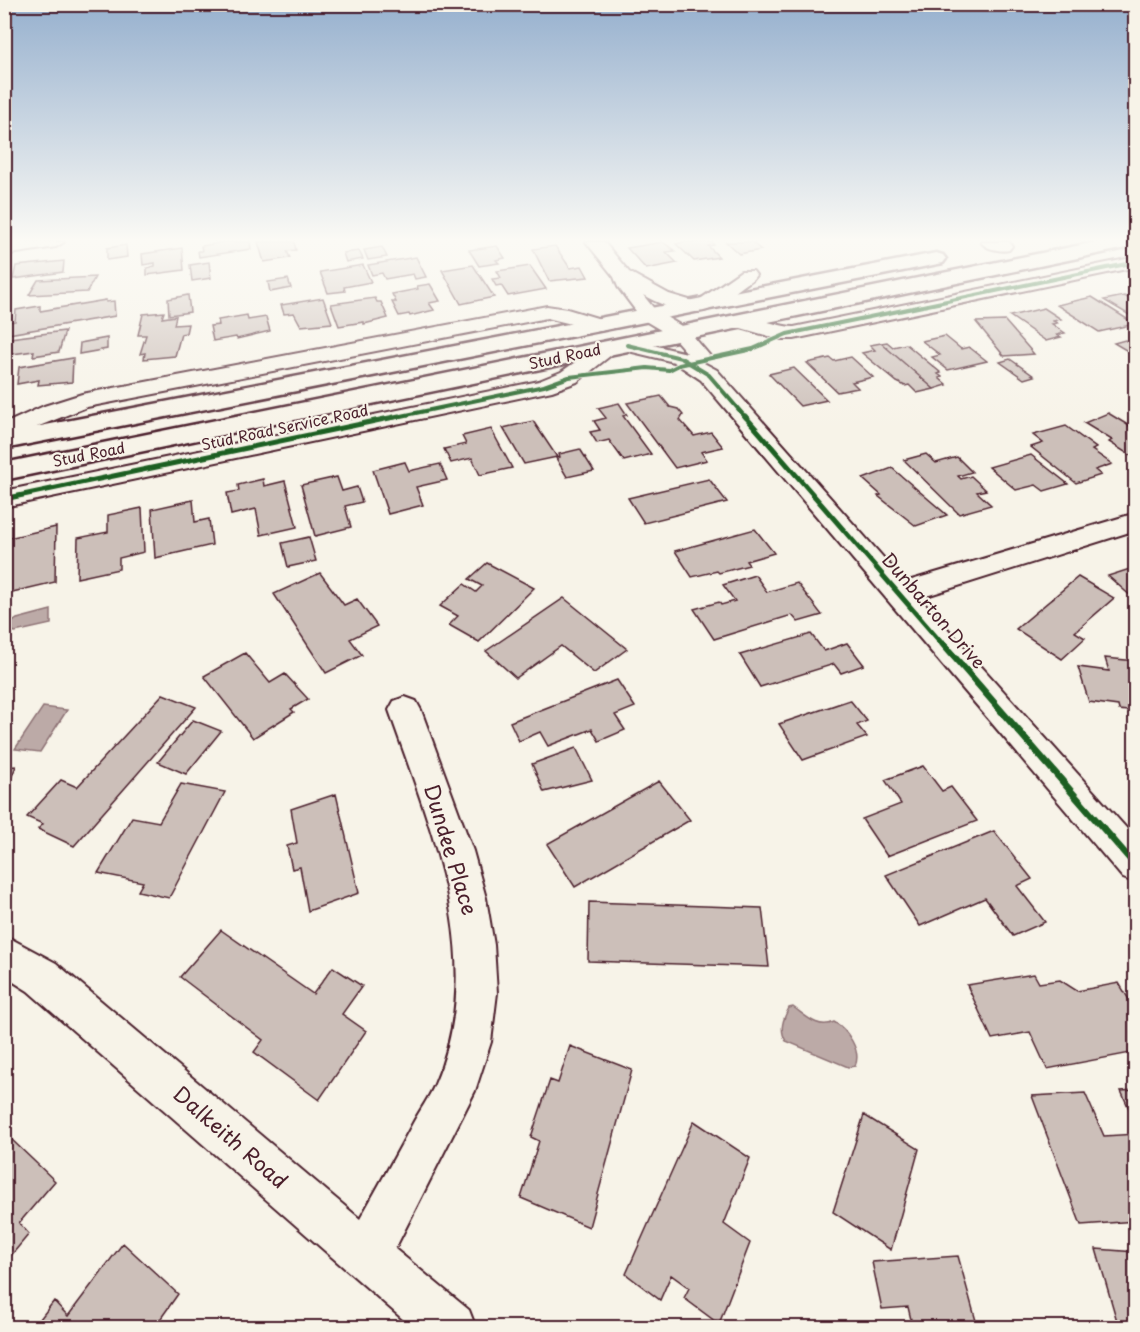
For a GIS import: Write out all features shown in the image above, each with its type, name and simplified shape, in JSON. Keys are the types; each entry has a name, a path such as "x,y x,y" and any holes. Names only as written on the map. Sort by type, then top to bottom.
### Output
{"main road":[{"name":"Stud Road","path":"4,472 612,339 649,315 707,304"},
{"name":"Stud Road","path":"4,441 612,339 681,334 827,304"}],"street":[{"path":"640,304 649,315"},
{"path":"690,304 698,306 701,304"},
{"path":"741,322 779,333 794,333 933,304"},
{"path":"4,433 52,411 82,401 547,312 567,315 612,339"},
{"name":"Dunbarton Drive","path":"649,315 681,334 704,360 709,375"},
{"name":"Dunbarton Drive","path":"612,339 681,358 709,375 1136,867"},
{"name":"Stud Road Service Road","path":"4,499 544,386 569,377 612,339"},
{"path":"898,594 1136,521"},
{"name":"Dundee Place","path":"366,1256 454,1092 465,1059 475,1012 476,939 468,897 405,710"},
{"name":"Dalkeith Road","path":"4,954 42,977 451,1328"}],"shaded area":[{"path":"51,610 51,624 15,632 10,630 10,624 17,619"},
{"path":"43,707 67,710 40,752 15,749"},
{"path":"793,1007 817,1023 834,1022 839,1025 855,1047 857,1060 855,1066 848,1067 786,1041 783,1024 789,1008"}],"building":[{"path":"81,304 114,304 115,316 8,334 9,322 15,321 16,310 40,306 40,311"},
{"path":"168,304 189,304 190,312 169,315"},
{"path":"325,304 332,323 301,326 294,313 284,314 281,305"},
{"path":"331,304 382,304 388,318 364,324 364,322 339,326"},
{"path":"393,304 430,304 434,310 410,316 409,314 399,316"},
{"path":"1103,304 1135,324 1099,332 1057,305"},
{"path":"1111,304 1136,304 1136,319"},
{"path":"1044,308 1061,319 1053,321 1057,323 1052,324 1065,333 1057,335 1061,337 1046,341 1010,316"},
{"path":"164,312 162,318 176,316 174,325 188,324 186,333 181,334 175,356 144,359 145,353 140,354 146,335 138,335 143,314"},
{"path":"247,315 248,320 266,317 270,331 237,339 236,337 213,341 210,326 219,325 218,320"},
{"path":"1005,321 1034,354 1004,356 976,322"},
{"path":"65,331 59,352 33,356 34,351 5,355 10,338"},
{"path":"945,336 961,349 969,347 987,361 948,370 932,357 940,355 922,341"},
{"path":"107,338 107,349 79,354 80,343"},
{"path":"1125,340 1136,347 1136,356 1114,343"},
{"path":"887,342 893,347 906,344 941,373 938,374 942,377 939,378 947,385 934,389 881,343"},
{"path":"881,343 934,389 917,393 909,385 905,386 897,382 862,353 875,350 870,345"},
{"path":"851,357 873,377 852,382 858,388 837,392 807,363 830,358 834,361"},
{"path":"73,358 72,382 38,385 39,380 17,384 19,367"},
{"path":"1010,359 1034,376 1024,379 1000,362"},
{"path":"794,368 827,400 800,406 769,374"},
{"path":"661,396 670,407 678,409 683,415 680,420 694,436 711,432 723,447 701,452 707,460 675,468 627,403"},
{"path":"619,403 627,415 623,416 651,454 624,461 609,440 597,443 590,432 600,430 594,421 606,418 598,408"},
{"path":"1108,413 1136,430 1136,459 1109,442 1112,440 1084,423"},
{"path":"533,421 557,457 524,464 503,428"},
{"path":"1066,426 1096,448 1092,450 1112,464 1095,470 1101,475 1076,483 1031,447 1043,443 1033,435"},
{"path":"491,429 512,468 480,475 472,458 451,463 444,449 466,444 462,436"},
{"path":"580,449 594,471 567,477 556,458 560,457 559,454"},
{"path":"926,454 936,463 957,457 972,472 958,476 961,479 971,476 986,490 977,492 991,505 959,514 904,460"},
{"path":"1031,455 1068,484 1044,491 1036,485 1016,490 989,467"},
{"path":"405,462 409,471 440,464 447,480 416,487 423,505 388,514 373,470"},
{"path":"892,468 947,515 916,526 878,496 881,495 863,479"},
{"path":"337,477 342,491 357,487 362,502 345,506 351,527 315,536 301,485"},
{"path":"263,479 264,486 285,481 297,527 261,535 256,509 231,515 227,493 239,491 238,485"},
{"path":"709,479 727,502 644,523 628,498"},
{"path":"193,500 195,522 209,519 212,545 155,558 152,509"},
{"path":"142,508 144,552 119,558 119,569 77,578 78,538 108,532 108,515"},
{"path":"56,527 55,582 4,594 4,539"},
{"path":"755,529 774,553 746,561 749,565 692,577 675,551"},
{"path":"309,537 316,561 288,567 282,543"},
{"path":"487,563 534,588 479,642 449,625 458,616 440,606 464,584 476,592 482,586 469,579"},
{"path":"1136,567 1136,597 1133,598 1108,576"},
{"path":"320,573 344,605 357,599 377,626 350,639 362,655 326,673 274,594"},
{"path":"755,575 767,592 797,583 822,615 798,622 792,615 714,639 694,609 719,602 721,605 735,601 723,585"},
{"path":"1078,577 1114,598 1075,632 1085,638 1062,659 1016,629"},
{"path":"564,598 627,649 594,673 561,646 516,678 486,651"},
{"path":"811,634 824,651 847,643 864,665 841,673 834,664 760,687 740,655"},
{"path":"245,653 270,683 285,674 308,699 291,709 294,712 253,738 204,676"},
{"path":"1105,658 1136,661 1136,712 1119,710 1118,706 1089,702 1078,667 1109,671"},
{"path":"617,680 635,707 615,715 625,730 599,741 592,729 548,746 540,732 519,741 510,722"},
{"path":"163,694 196,707 74,846 38,829 43,824 27,817 61,780 77,787"},
{"path":"850,700 867,721 857,725 867,737 803,760 779,724"},
{"path":"193,720 221,731 186,774 158,762"},
{"path":"576,748 592,780 544,792 532,764"},
{"path":"16,766 4,796 4,767"},
{"path":"923,766 942,791 951,787 977,821 887,856 862,819 901,804 885,780"},
{"path":"659,781 690,820 575,887 547,844"},
{"path":"181,784 225,792 169,898 138,891 143,882 98,873 132,817 159,822"},
{"path":"336,794 359,893 308,911 300,867 292,869 287,846 297,843 291,809"},
{"path":"994,831 1032,879 1017,886 1045,922 1013,936 985,898 920,926 886,875"},
{"path":"589,902 762,908 769,967 588,961"},
{"path":"221,930 313,994 333,967 362,986 342,1014 366,1031 319,1100 254,1052 263,1040 180,977"},
{"path":"1034,974 1039,983 1060,980 1077,991 1119,983 1136,1011 1136,1052 1047,1069 1030,1032 992,1039 967,985"},
{"path":"570,1046 632,1070 589,1227 521,1198 539,1141 531,1137 550,1080 558,1083"},
{"path":"1136,1090 1136,1124 1121,1091"},
{"path":"1085,1093 1104,1136 1136,1134 1136,1221 1081,1225 1032,1096"},
{"path":"864,1115 919,1149 891,1250 833,1212"},
{"path":"694,1121 750,1158 724,1224 750,1243 719,1324 684,1298 689,1288 671,1275 660,1300 626,1274"},
{"path":"10,1138 55,1181 19,1223 29,1234 4,1264 4,1144"},
{"path":"123,1243 178,1294 154,1328 33,1328 54,1301 68,1316"},
{"path":"1096,1249 1136,1252 1136,1328 1119,1328"},
{"path":"958,1256 978,1328 913,1328 908,1307 882,1309 872,1262"}],"cycle path":[{"path":"4,499 544,386 569,377 647,368 669,370 679,365 753,349 787,334 932,304"},
{"path":"627,345 681,358 709,375 1136,866"}]}
